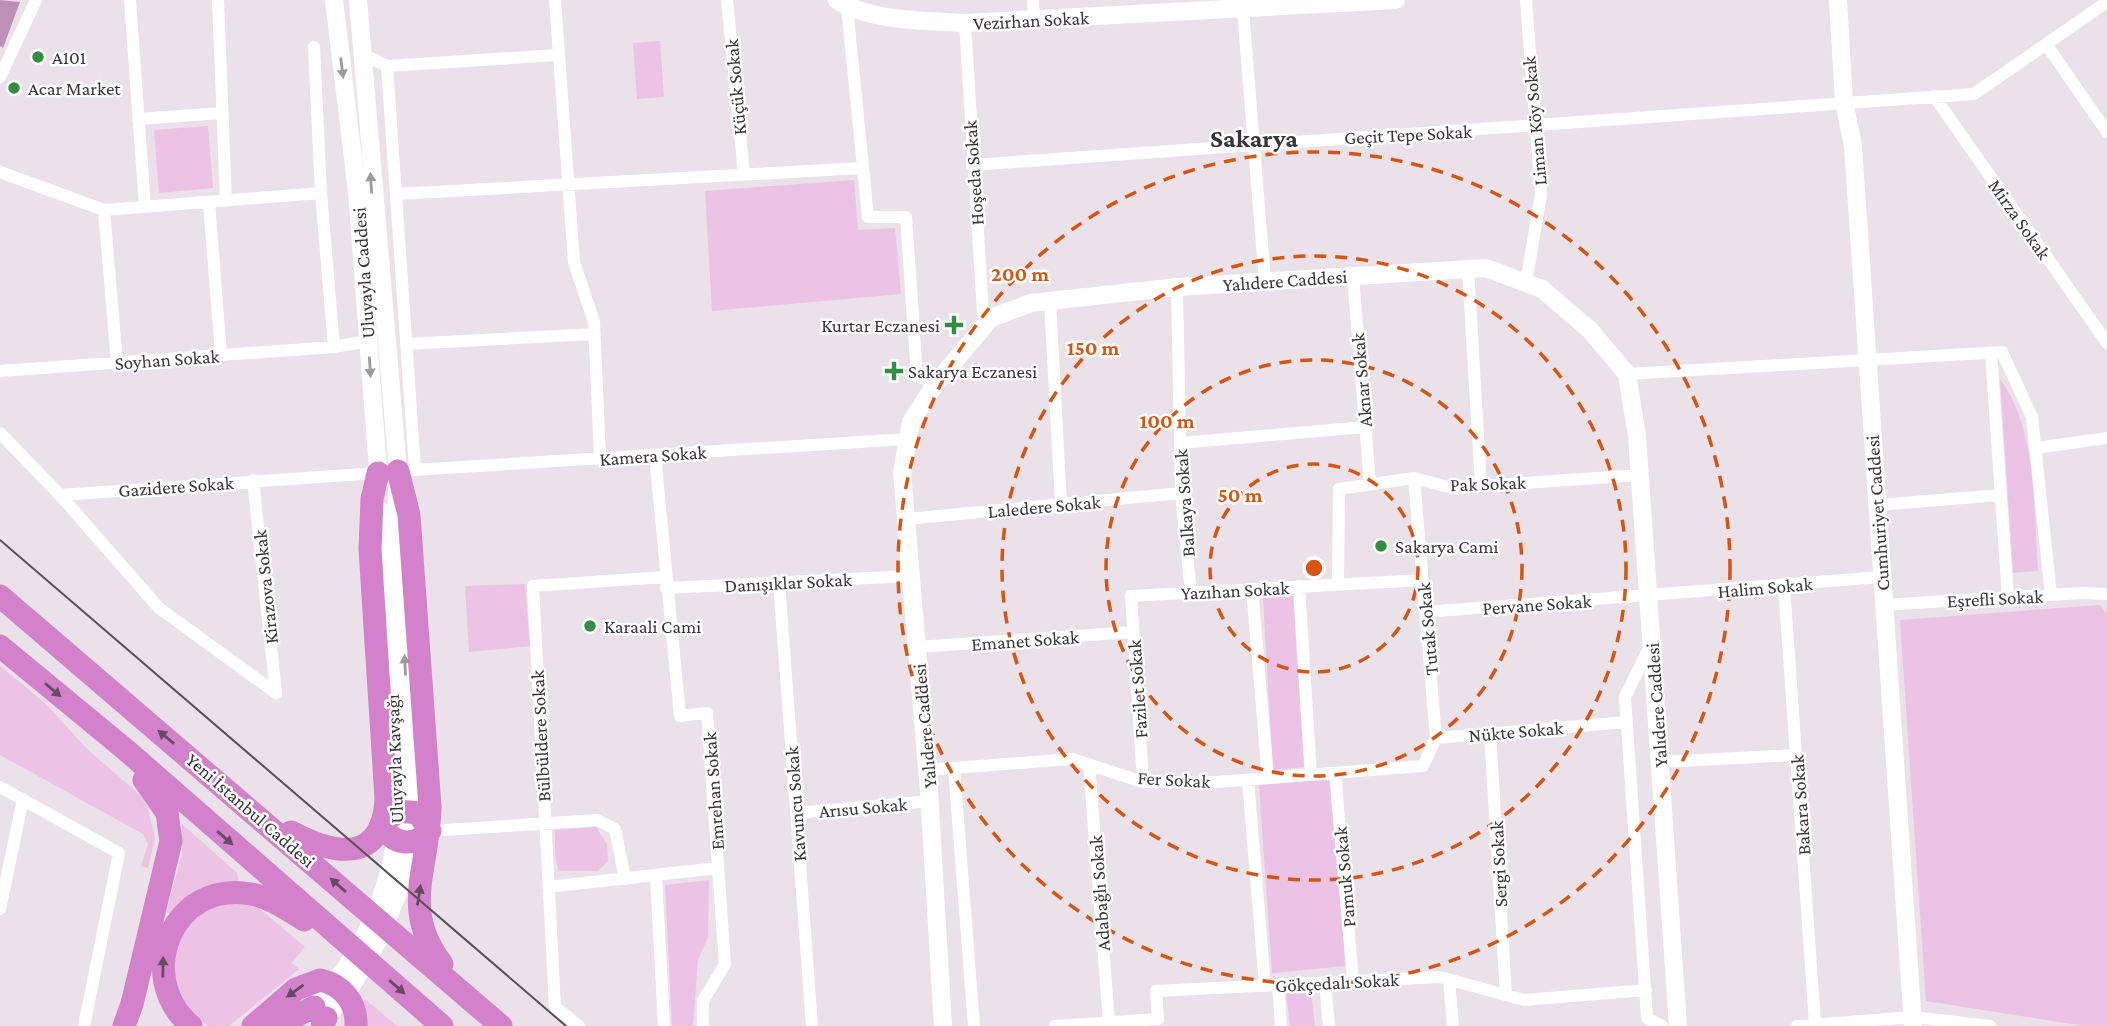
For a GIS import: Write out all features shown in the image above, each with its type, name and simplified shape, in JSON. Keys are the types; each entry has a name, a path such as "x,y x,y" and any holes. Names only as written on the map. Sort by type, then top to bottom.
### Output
{"highway":[{"path":"254,812 318,846 338,851 364,844 381,824 386,798 370,549 372,499 397,471"},
{"path":"397,471 409,515 430,831 418,898 419,921 428,946 467,997"},
{"name":"Yeni İstanbul Caddesi","path":"0,596 501,1026"},
{"name":"Yeni İstanbul Caddesi","path":"0,646 126,750 442,1026"},
{"path":"124,1026 132,1004 171,841 170,825 161,802 126,750"},
{"path":"381,824 391,838 405,843 420,839 430,831"},
{"path":"191,1026 169,999 163,978 163,956 174,926 189,910 207,898 228,893 258,895 348,945"},
{"path":"253,1026 296,989 320,981 342,990 352,1004 356,1026"},
{"path":"276,1026 320,1019"}],"street":[{"path":"0,78 36,0"},
{"path":"130,0 145,207"},
{"path":"218,0 226,201"},
{"name":"Uluyayla Caddesi","path":"334,0 357,192 368,341 397,471"},
{"name":"Uluyayla Caddesi","path":"358,0 397,471 390,545"},
{"path":"555,0 574,262 594,322 600,458"},
{"name":"Küçük Sokak","path":"727,0 744,174"},
{"path":"1033,0 1034,20"},
{"name":"Vezirhan Sokak","path":"842,4 905,19 965,23 1034,20 1160,7 1243,9 1396,0"},
{"name":"Liman Köy Sokak","path":"1526,0 1541,194 1526,283"},
{"name":"Cumhuriyet Caddesi","path":"1838,0 1844,102 1853,146 1913,1021"},
{"name":"Geçit Tepe Sokak","path":"972,165 1974,94 2107,2"},
{"path":"842,4 868,217 906,217 917,376 936,383"},
{"path":"1243,9 1265,282"},
{"name":"Hoşeda Sokak","path":"965,23 983,313 990,318"},
{"path":"2046,44 2107,132"},
{"path":"314,47 321,193 334,347"},
{"path":"362,54 387,66 559,55"},
{"path":"387,66 406,344 397,471"},
{"name":"Mirza Sokak","path":"1934,96 2107,342"},
{"path":"138,119 222,113"},
{"path":"396,194 863,168"},
{"path":"0,172 104,210 321,193"},
{"path":"209,202 221,355"},
{"path":"104,210 117,363"},
{"name":"Yalıdere Caddesi","path":"943,1026 930,801 902,472 911,422 936,383 990,318 1031,303 1177,287 1486,268 1542,289 1590,330 1626,374 1637,436 1678,1026"},
{"path":"1468,269 1481,486"},
{"name":"Aknar Sokak","path":"1353,276 1370,484"},
{"name":"Balkaya Sokak","path":"1177,287 1181,493 1191,593"},
{"path":"1050,301 1061,504"},
{"path":"406,344 594,334"},
{"name":"Soyhan Sokak","path":"0,371 334,347 368,341"},
{"path":"1626,374 2002,352 2032,417 2051,594"},
{"path":"1992,353 2008,597"},
{"path":"1180,443 1365,428"},
{"path":"0,433 60,495"},
{"path":"2036,448 2107,438"},
{"name":"Kamera Sokak","path":"397,471 908,439"},
{"name":"Emrehan Sokak","path":"654,455 680,716 707,713 725,964 703,1001 703,1026"},
{"name":"Gazidere Sokak","path":"60,495 397,471"},
{"name":"Pak Sokak","path":"1338,584 1339,489 1414,478 1452,488 1640,475"},
{"name":"Tutak Sokak","path":"1414,478 1436,738"},
{"name":"Kirazova Sokak","path":"60,495 159,608 276,693 253,480"},
{"name":"Laledere Sokak","path":"906,519 1181,493"},
{"path":"1877,505 2001,495"},
{"name":"Uluyayla Kavşağı","path":"294,1026 320,1019 365,934 385,888 395,842 398,803 390,545"},
{"name":"Danışıklar Sokak","path":"533,586 779,582 911,576"},
{"name":"Halim Sokak","path":"1648,596 1882,577"},
{"name":"Yazıhan Sokak","path":"1130,596 1423,580"},
{"name":"Kavuncu Sokak","path":"779,582 812,1026"},
{"name":"Bakara Sokak","path":"1784,585 1815,1024"},
{"name":"Bülbüldere Sokak","path":"533,586 555,1007 579,1026"},
{"path":"1299,586 1311,775"},
{"path":"1252,589 1268,778"},
{"name":"Eşrefli Sokak","path":"1883,605 2051,594 2107,594"},
{"name":"Fazilet Sokak","path":"1130,596 1143,782"},
{"name":"Pervane Sokak","path":"1425,612 1648,596"},
{"name":"Emanet Sokak","path":"917,647 1133,632"},
{"path":"1651,642 1625,697 1647,1018 1662,1026"},
{"name":"Nükte Sokak","path":"1436,738 1627,722"},
{"name":"Sergi Sokak","path":"1490,733 1506,995"},
{"name":"Fer Sokak","path":"927,771 1072,759 1143,782 1248,780 1423,766 1436,738"},
{"path":"1660,762 1796,755"},
{"name":"Adabağlı Sokak","path":"1089,764 1110,1023"},
{"path":"954,768 974,1026"},
{"name":"Pamuk Sokak","path":"1335,773 1353,981"},
{"path":"1248,780 1272,985 1282,1026"},
{"path":"0,787 119,853 84,1026"},
{"path":"0,909 23,799"},
{"name":"Arısu Sokak","path":"796,813 930,801"},
{"path":"430,831 597,820 615,829 625,879"},
{"path":"548,887 718,868"},
{"path":"656,877 664,1026"},
{"name":"Gökçedalı Sokak","path":"1055,1026 1158,1023 1156,991 1440,977 1524,1000 1646,990"},
{"path":"1449,979 1453,1026"},
{"path":"1325,983 1329,1026"},
{"path":"1797,1026 1913,1021 1990,1026"}],"shaded area":[{"path":"0,0 20,2 3,48 0,46"},
{"path":"660,41 664,97 637,99 633,43"},
{"path":"208,126 213,188 159,193 154,130"},
{"path":"854,180 858,230 895,228 901,294 712,311 705,191"},
{"path":"2000,379 2021,422 2027,446 2034,497 2038,571 2013,573"},
{"path":"525,584 530,646 469,652 465,586"},
{"path":"1293,596 1304,767 1273,770 1263,598"},
{"path":"2100,605 2107,614 2107,1026 2084,1026 1926,1001 1900,620"},
{"path":"0,666 45,703 87,749 139,794 147,806 155,838 148,868 141,866 148,844 143,834 0,755"},
{"path":"1330,779 1346,966 1272,973 1259,785"},
{"path":"182,824 237,873 239,883 201,890 185,899 171,914 166,912 182,854"},
{"path":"596,827 607,844 608,861 598,871 559,871 555,857 555,830"},
{"path":"709,880 708,937 698,960 693,1026 672,1026 665,885"},
{"path":"225,903 253,903 305,947 292,963 299,969 229,1026 209,1026 196,1018 172,983 175,943 200,912"},
{"path":"1311,990 1315,1026 1290,1026 1286,993"},
{"path":"365,999 397,1026 364,1026 362,1003"}],"tram line":[{"path":"0,540 566,1026"}],"place":[{"name":"A101","path":"38,57"},
{"name":"Acar Market","path":"14,88"},
{"name":"Kurtar Eczanesi","path":"954,325"},
{"name":"Sakarya Eczanesi","path":"894,371"},
{"name":"Sakarya Cami","path":"1381,546"},
{"name":"Karaali Cami","path":"590,626"}],"district":[{"name":"Sakarya","path":"1254,138"}]}
